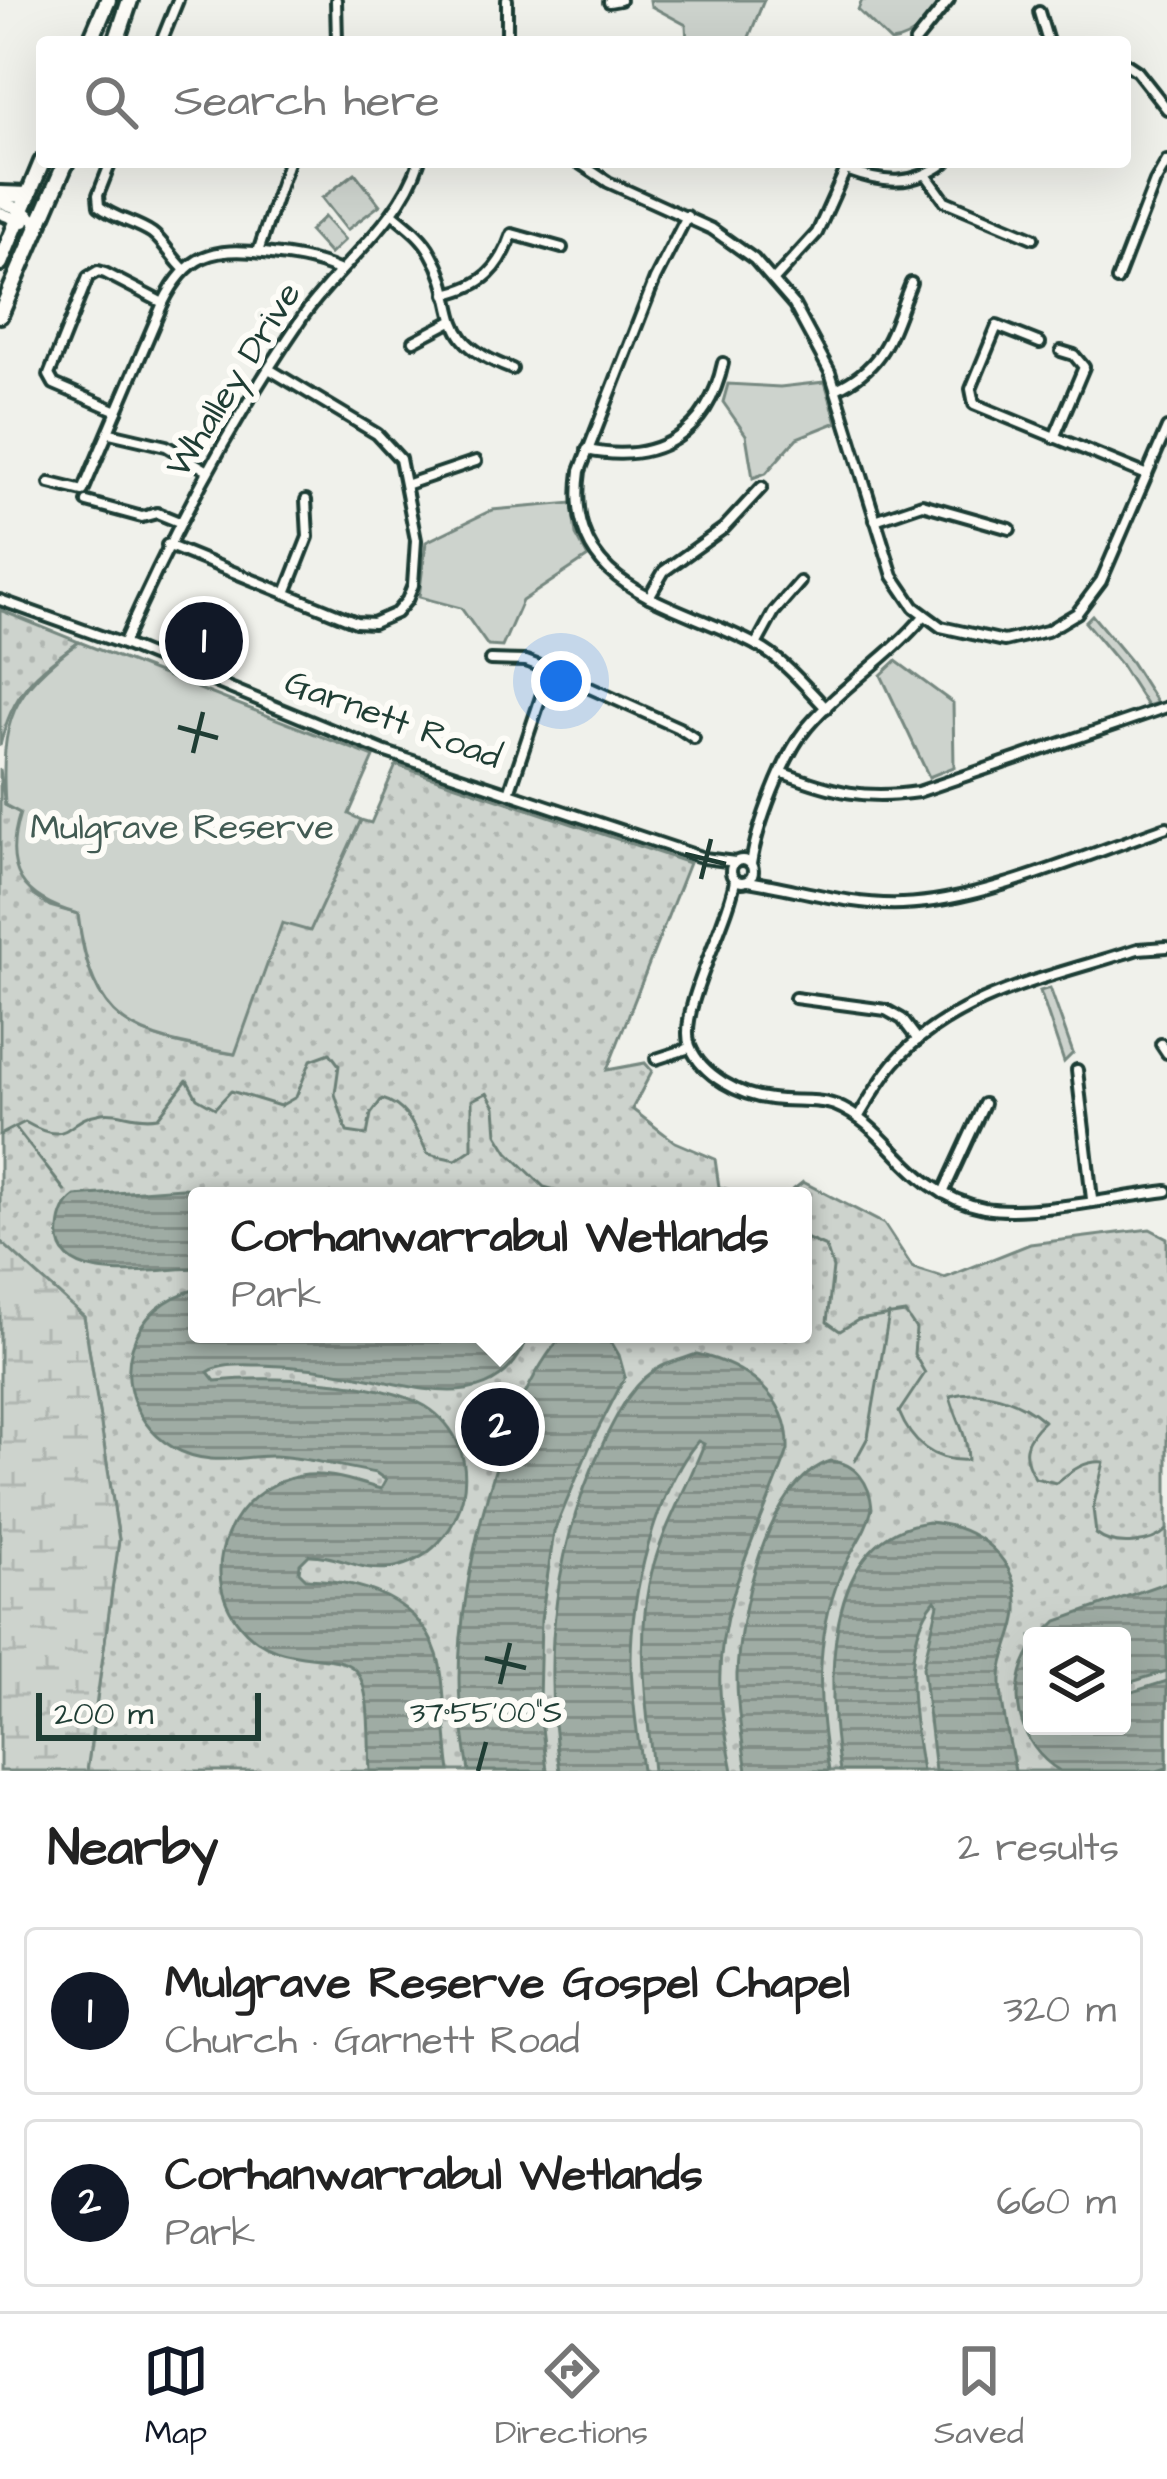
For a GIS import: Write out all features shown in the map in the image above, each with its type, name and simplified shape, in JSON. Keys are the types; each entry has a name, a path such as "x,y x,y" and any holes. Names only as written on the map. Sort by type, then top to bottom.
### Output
{"highway":[{"path":"93,36 108,0"},
{"path":"118,36 130,0"},
{"path":"0,263 40,168"},
{"path":"0,315 63,168"},
{"path":"0,198 29,195"}],"main road":[{"path":"0,198 20,216"},
{"path":"0,212 39,224"}],"street":[{"path":"163,36 178,0"},
{"path":"336,0 337,36"},
{"path":"507,0 509,36"},
{"path":"609,2 620,0"},
{"path":"920,36 949,0"},
{"path":"1039,12 1046,36"},
{"path":"1131,67 1167,109"},
{"path":"1117,280 1167,161"},
{"path":"109,168 98,195 99,206 154,234 184,270"},
{"path":"261,253 286,168"},
{"name":"Whalley Drive","path":"123,644 179,521 269,369 335,273 392,213 416,168"},
{"path":"596,168 735,244 774,280 809,329 836,389 893,577 922,614 956,632 1004,641 1034,636 1063,623 1091,598 1167,428"},
{"path":"774,280 817,233 847,168"},
{"path":"852,168 875,181 902,183 938,168"},
{"path":"927,176 945,201 1033,238"},
{"path":"392,213 419,235 431,253 450,322 488,360 512,369"},
{"path":"690,217 655,280 587,450 577,493 583,531 605,568 630,590 756,645 782,661 826,708"},
{"path":"446,294 470,289 489,276 499,266 512,234 562,248"},
{"path":"50,483 83,491 163,303 184,270 214,252 314,260 335,273"},
{"path":"118,411 54,384 49,375 88,277 105,274 163,303"},
{"path":"836,389 870,370 882,353 911,283"},
{"path":"414,341 450,322"},
{"path":"1040,343 997,326 970,395 978,408 1148,475"},
{"path":"1054,438 1062,411 1082,376 1080,361 1061,351"},
{"path":"587,450 639,454 689,430 712,402 723,363"},
{"path":"167,544 356,622 373,623 396,614 413,585 416,540 408,484 391,445 269,369"},
{"path":"109,433 166,446 208,471"},
{"path":"408,484 476,461"},
{"path":"649,597 664,571 724,528 762,487"},
{"path":"286,593 308,537 306,500"},
{"path":"87,502 179,521"},
{"path":"875,520 922,504 1010,529"},
{"path":"756,645 774,612 800,582"},
{"name":"Garnett Road","path":"0,600 123,644 383,751 704,858 740,879 853,903 925,903 968,894 1167,827"},
{"path":"922,614 796,742 692,1005 690,1048 730,1086 767,1099 823,1102 858,1118 900,1161 943,1193 969,1204 999,1210 1167,1191"},
{"path":"490,660 526,661 550,670 694,738"},
{"path":"510,790 550,670"},
{"path":"783,772 840,794 918,792 1166,710"},
{"name":"Garnett Road","path":"704,858 745,864 785,887"},
{"path":"740,879 745,864"},
{"path":"858,1118 895,1063 917,1040 954,1014 1138,949 1167,947"},
{"path":"795,998 886,1010 902,1019 917,1040"},
{"path":"656,1059 690,1048"},
{"path":"1077,1070 1093,1200"},
{"path":"943,1193 984,1104"}],"green space":[{"path":"650,0 764,0 749,36 687,36 686,25 651,6"},
{"path":"862,0 942,0 908,36 885,36 858,10"},
{"path":"355,173 380,205 347,230 322,198"},
{"path":"324,217 345,240 330,254 309,231"},
{"path":"825,382 837,422 797,438 766,473 753,478 746,435 723,402 728,384 780,387"},
{"path":"572,503 576,535 588,557 522,601 502,647 488,646 461,608 419,597 426,542 492,510"},
{"path":"0,610 79,642 28,685 11,711 0,746"},
{"path":"1092,615 1157,703 1147,706 1085,622"},
{"name":"Mulgrave Reserve","path":"79,642 374,757 349,814 361,820 310,931 282,923 235,1054 169,1041 123,1020 94,981 78,914 30,890 16,866 20,813 5,805 8,729 24,693"},
{"path":"896,661 953,703 954,767 929,777 881,675"},
{"path":"396,765 689,863 607,1070 645,1063 652,1071 632,1109 675,1142 715,1159 719,1187 188,1187 188,1343 812,1343 812,1187 797,1187 803,1182 884,1224 913,1268 945,1278 1030,1244 1150,1229 1167,1238 1167,1771 87,1771 119,1539 84,1317 0,1241 0,769 5,805 20,813 32,894 50,906 78,914 84,951 106,1003 143,1032 234,1054 282,922 310,930 361,820 371,823"},
{"path":"1050,988 1073,1053 1064,1062 1040,991"},
{"path":"0,1241 84,1317 119,1540 87,1771 0,1771"}],"shaded area":[{"path":"188,1188 188,1269 112,1271 73,1261 61,1248 59,1229 66,1206 75,1196"},
{"path":"188,1292 188,1343 525,1343 516,1361 498,1378 455,1391 296,1367 233,1365 208,1372 215,1381 293,1380 380,1390 425,1406 446,1424 459,1447 465,1472 453,1522 438,1543 417,1559 391,1568 309,1555 299,1572 306,1579 375,1592 412,1615 426,1632 442,1678 450,1771 370,1771 367,1704 356,1671 334,1660 271,1648 240,1625 227,1603 221,1557 239,1514 256,1497 300,1476 331,1476 381,1489 386,1480 376,1473 300,1459 191,1455 157,1436 136,1405 129,1368 142,1326 175,1297"},
{"path":"557,1343 612,1343 625,1377 554,1532 541,1620 539,1702 547,1771 469,1771 459,1678 466,1594 502,1449 541,1365"},
{"path":"697,1354 732,1366 761,1386 773,1399 787,1431 788,1450 742,1566 725,1626 720,1689 733,1771 653,1771 644,1678 645,1607 659,1548 704,1444 698,1441 669,1487 658,1515 635,1605 631,1674 642,1771 560,1771 554,1728 553,1642 564,1558 575,1517 606,1437 628,1397 652,1372"},
{"path":"831,1461 860,1476 872,1508 840,1576 822,1648 822,1721 829,1771 747,1771 737,1677 750,1588 773,1522 789,1495 808,1474"},
{"path":"928,1522 978,1538 992,1548 1011,1576 1017,1612 1001,1688 1015,1771 935,1771 923,1667 938,1604 935,1600 924,1618 913,1659 913,1705 922,1771 840,1771 834,1661 849,1586 867,1556 893,1533"},
{"path":"1167,1582 1167,1671 1131,1682 1131,1627 1051,1627"},
{"path":"1023,1667 1023,1726 1018,1699"},
{"path":"1167,1681 1167,1768 1060,1771 1027,1735 1131,1735 1131,1692"}],"waterway":[{"path":"0,1135 25,1122 60,1133 102,1113 158,1117 187,1080 197,1098 215,1108 231,1091 280,1106 296,1097 311,1060 330,1053 339,1065 335,1094 347,1132 367,1135 371,1114 382,1099 405,1113 428,1154 456,1160 472,1149 472,1100 487,1093 495,1107 497,1134 508,1152 544,1187"},
{"path":"15,1127 65,1191"},
{"path":"812,1241 826,1247 833,1268 827,1322 840,1331 858,1320 905,1313 916,1329 914,1354 925,1373 899,1412 926,1449 945,1458 968,1460 950,1396 1000,1397 1044,1421 1026,1448 1035,1478 1056,1483 1084,1465 1104,1462 1093,1508 1096,1534 1112,1542 1132,1543 1167,1530"},
{"path":"855,1461 868,1437 889,1314"}],"place":[{"name":"Mulgrave Reserve Gospel Chapel","path":"204,641"},
{"name":"Corhanwarrabul Wetlands","path":"500,1427"}]}
